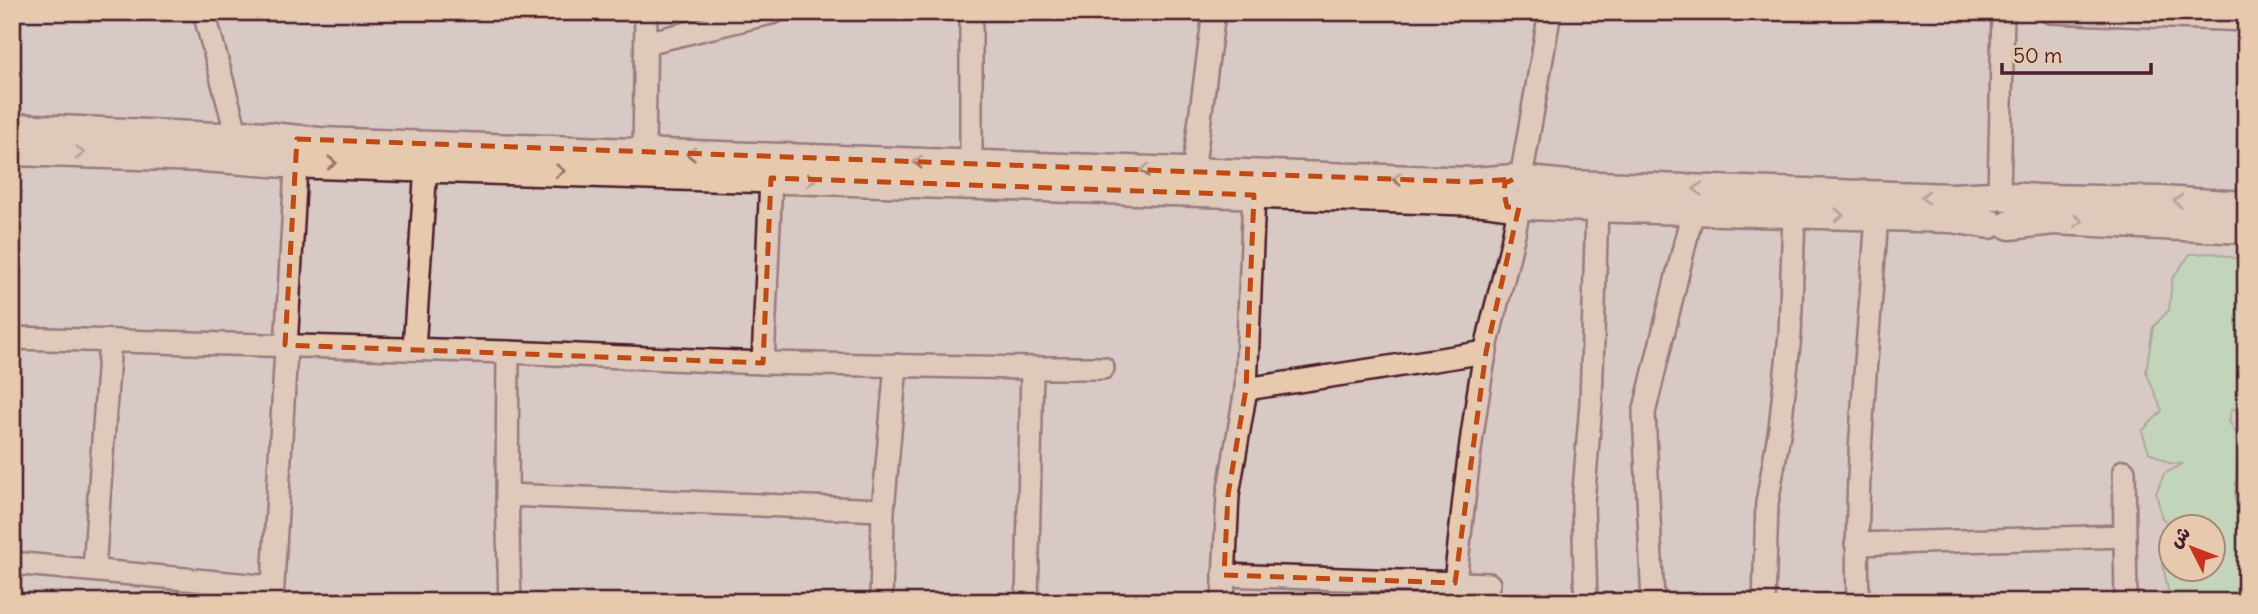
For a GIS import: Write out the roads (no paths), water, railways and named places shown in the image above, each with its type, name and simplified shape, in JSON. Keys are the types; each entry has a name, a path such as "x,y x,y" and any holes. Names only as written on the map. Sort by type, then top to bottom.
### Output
{"main road":[{"path":"12,128 216,137 238,148"},
{"path":"12,151 238,148 297,151 644,153 971,164 1472,182 1597,207 1964,219 2000,224 2054,220 2246,229"},
{"path":"297,151 426,166 1254,195 1476,201 1568,185 1951,198 2000,196 2246,206"},
{"path":"2000,196 2017,211 2000,224"}],"street":[{"path":"204,12 238,148"},
{"path":"644,153 646,12"},
{"path":"646,43 775,12"},
{"path":"971,12 971,164"},
{"path":"1193,172 1214,12"},
{"path":"1458,592 1470,444 1486,352 1512,249 1550,12"},
{"path":"2000,196 2003,12"},
{"path":"2050,12 2194,15 2246,20"},
{"path":"12,563 94,570 272,595 297,151"},
{"path":"414,349 426,166"},
{"path":"763,363 771,178"},
{"path":"1223,602 1228,495 1246,389 1254,195"},
{"path":"1586,602 1583,503 1591,403 1597,207"},
{"path":"1653,602 1644,413 1693,210"},
{"path":"1764,602 1767,503 1780,428 1790,335 1794,214"},
{"path":"1858,602 1858,484 1877,216"},
{"path":"12,338 509,352 763,363 1103,368"},
{"path":"94,570 110,341"},
{"path":"509,352 507,495 510,602"},
{"path":"1246,389 1486,352"},
{"path":"881,602 883,510 896,365"},
{"path":"1027,602 1032,369"},
{"path":"2124,471 2126,602"},
{"path":"507,495 883,510"},
{"path":"1856,544 2125,536"},
{"path":"1224,575 1458,592 1489,584"}]}
